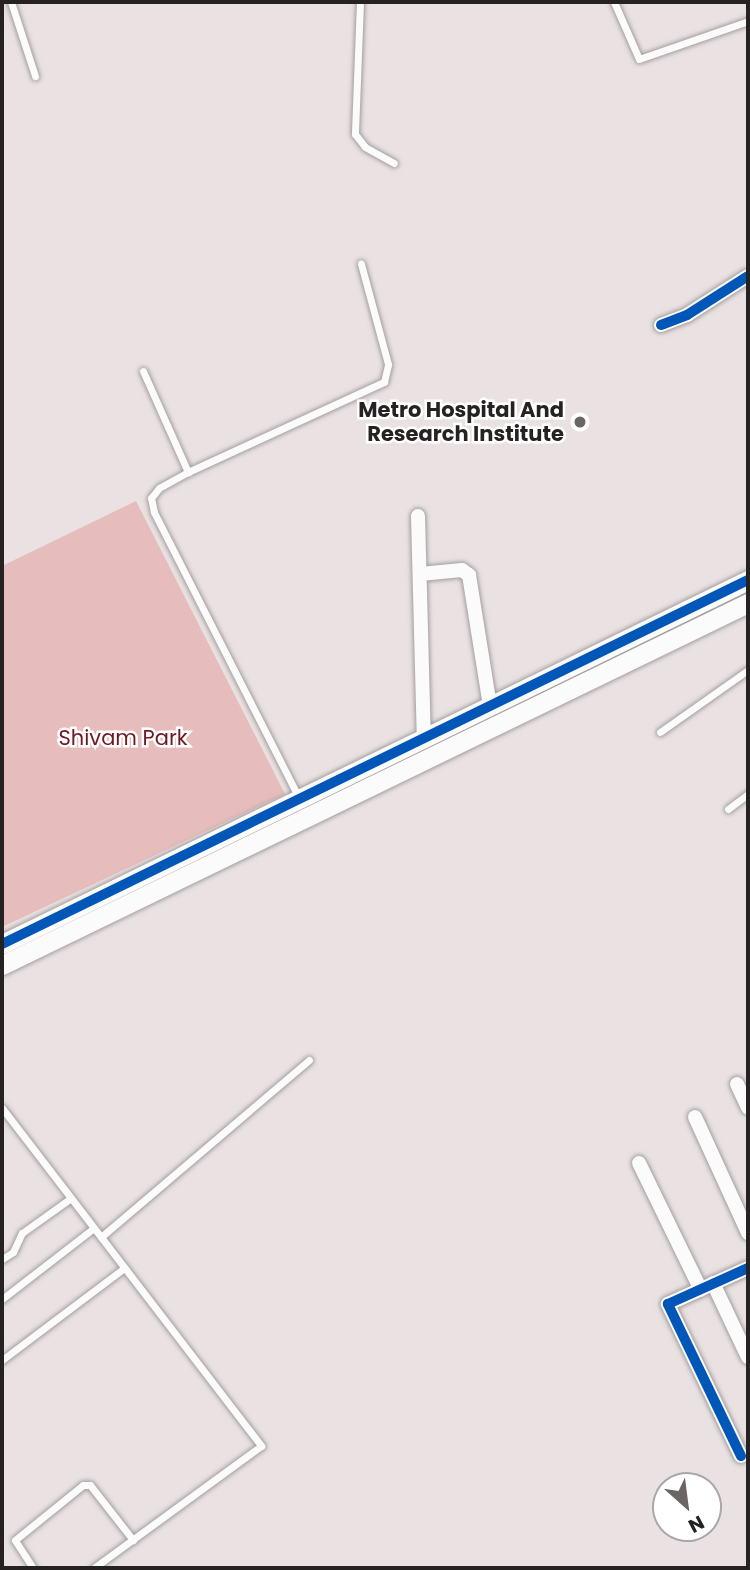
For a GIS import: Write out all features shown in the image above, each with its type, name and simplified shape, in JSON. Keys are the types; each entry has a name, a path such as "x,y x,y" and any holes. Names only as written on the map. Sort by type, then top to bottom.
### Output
{"street":[{"path":"661,325 687,315 748,276"},
{"path":"418,516 424,738"},
{"path":"420,575 461,570 469,575 490,706"},
{"path":"2,965 300,799 748,580"},
{"path":"2,944 180,868 748,603"},
{"path":"737,1084 748,1108"},
{"path":"695,1117 748,1233"},
{"path":"639,1163 748,1357"},
{"path":"741,1456 668,1304 748,1268"}],"lane":[{"path":"11,2 35,76"},
{"path":"360,2 355,134 365,147 394,163"},
{"path":"614,2 639,59 748,21"},
{"path":"300,799 151,505 159,488 188,472 384,382 388,364 361,264"},
{"path":"143,371 188,472"},
{"path":"660,732 748,670"},
{"path":"728,809 748,794"},
{"path":"101,1237 309,1060"},
{"path":"2,1108 261,1446 94,1568"},
{"path":"2,1259 13,1252 22,1233 71,1198"},
{"path":"2,1299 94,1228"},
{"path":"2,1360 124,1268"},
{"path":"33,1568 15,1540 83,1485 90,1485 133,1540"}],"green space":[{"name":"Shivam Park","path":"136,501 285,794 2,927 2,566"}],"cycle path":[{"path":"661,325 687,315 748,276"},
{"path":"2,944 748,580"},
{"path":"741,1456 668,1304 748,1268"}],"place":[{"name":"Metro Hospital And Research Institute","path":"580,422"}]}
